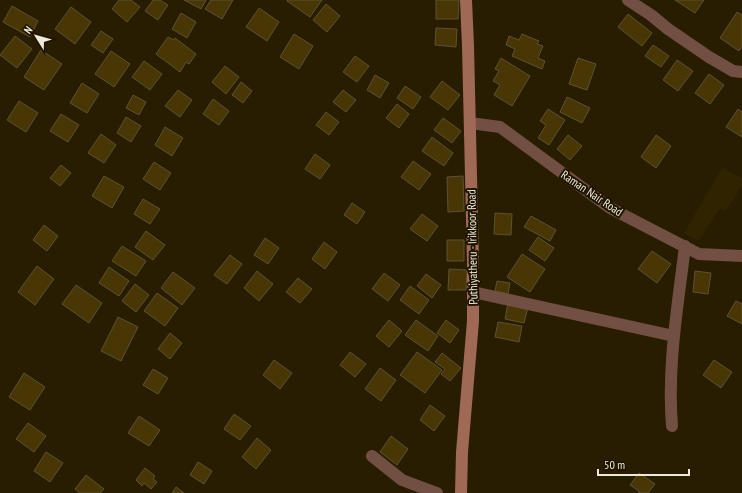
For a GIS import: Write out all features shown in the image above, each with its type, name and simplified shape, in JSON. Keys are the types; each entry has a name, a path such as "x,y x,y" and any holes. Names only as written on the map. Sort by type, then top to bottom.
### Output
{"main road":[{"name":"Puthiyatheru - Irikkoor Road","path":"462,493 462,452 473,321 470,123 466,0"}],"street":[{"path":"628,0 651,14 668,29 709,57 733,71 742,72"},
{"name":"Raman Nair Road","path":"470,123 500,127 610,208 699,254 742,256"},
{"path":"672,426 670,403 674,336 685,246"},
{"path":"473,292 674,336"},
{"path":"372,456 402,480 437,493"}],"shaded area":[{"path":"722,168 742,178 742,186 726,211 719,209 699,241 684,233"}],"building":[{"path":"119,0 131,0 140,7 127,22 112,9"},
{"path":"153,0 160,0 168,5 158,20 145,11"},
{"path":"184,0 206,0 201,9"},
{"path":"211,0 233,0 222,19 205,9"},
{"path":"322,0 310,17 287,1"},
{"path":"436,0 459,0 458,19 436,19"},
{"path":"675,0 704,0 695,13"},
{"path":"326,4 340,16 327,32 313,20"},
{"path":"12,6 38,21 30,37 3,22"},
{"path":"71,7 91,22 75,44 55,29"},
{"path":"259,8 279,22 267,41 246,27"},
{"path":"737,12 742,15 742,46 739,51 720,38"},
{"path":"181,13 196,22 187,38 172,29"},
{"path":"628,14 652,33 642,46 618,27"},
{"path":"436,28 457,29 456,47 435,45"},
{"path":"101,31 113,39 103,53 91,45"},
{"path":"294,34 313,46 299,69 280,57"},
{"path":"522,34 539,41 537,44 543,46 538,58 545,61 542,69 512,56 515,49 506,45 509,36 519,40"},
{"path":"15,36 32,49 17,68 0,55"},
{"path":"168,37 174,40 175,38 196,54 189,64 186,62 180,72 156,54"},
{"path":"653,45 669,56 661,67 645,56"},
{"path":"41,50 62,64 44,90 24,77"},
{"path":"111,51 130,64 114,87 95,74"},
{"path":"355,56 369,66 357,82 343,72"},
{"path":"501,58 530,76 512,106 494,95 500,85 493,81 499,71 495,69"},
{"path":"578,58 596,64 587,90 569,84"},
{"path":"677,60 693,71 678,91 663,80"},
{"path":"144,61 162,74 150,90 132,77"},
{"path":"225,66 239,77 226,94 212,82"},
{"path":"709,74 724,85 710,104 695,93"},
{"path":"375,75 389,83 380,98 367,90"},
{"path":"442,81 460,95 448,110 430,97"},
{"path":"241,82 252,91 243,103 232,95"},
{"path":"82,83 99,94 87,113 70,103"},
{"path":"405,86 421,97 413,109 397,98"},
{"path":"178,90 192,100 180,117 165,106"},
{"path":"343,90 356,100 346,112 333,102"},
{"path":"133,95 146,102 139,115 126,108"},
{"path":"567,97 590,108 582,123 560,112"},
{"path":"213,99 229,111 219,125 203,114"},
{"path":"19,101 38,113 26,132 7,120"},
{"path":"397,104 409,114 399,128 386,118"},
{"path":"548,109 565,120 549,145 538,138 546,125 540,121"},
{"path":"738,109 742,112 742,137 726,127"},
{"path":"326,112 339,122 329,135 316,125"},
{"path":"61,114 79,125 68,142 50,131"},
{"path":"126,117 141,126 131,142 117,133"},
{"path":"443,118 461,131 452,143 434,130"},
{"path":"165,127 183,138 172,156 155,145"},
{"path":"101,134 116,145 104,163 88,153"},
{"path":"568,135 582,146 570,160 557,149"},
{"path":"656,135 671,146 656,168 641,157"},
{"path":"432,137 453,153 444,166 422,151"},
{"path":"315,154 330,165 320,179 305,169"},
{"path":"413,161 431,174 419,190 401,177"},
{"path":"154,162 171,173 160,190 143,179"},
{"path":"61,165 71,173 60,186 50,178"},
{"path":"104,176 124,187 112,208 92,196"},
{"path":"463,176 464,211 448,212 447,177"},
{"path":"143,199 160,209 150,224 134,214"},
{"path":"352,203 365,212 357,224 344,215"},
{"path":"495,213 512,214 511,235 494,234"},
{"path":"422,214 438,226 427,241 410,229"},
{"path":"531,216 556,230 550,241 524,227"},
{"path":"44,225 58,236 47,251 33,240"},
{"path":"146,231 165,245 153,260 135,247"},
{"path":"538,237 554,248 545,261 529,250"},
{"path":"265,238 279,248 268,264 254,255"},
{"path":"447,240 464,240 464,261 447,261"},
{"path":"324,242 337,252 325,269 312,259"},
{"path":"122,246 146,261 136,276 112,261"},
{"path":"652,251 671,264 657,283 638,269"},
{"path":"522,254 545,269 530,292 507,277"},
{"path":"230,255 242,264 227,284 214,275"},
{"path":"37,266 54,279 35,305 18,292"},
{"path":"109,267 129,281 119,296 99,283"},
{"path":"449,269 467,270 466,290 448,290"},
{"path":"257,271 273,284 259,301 244,288"},
{"path":"695,271 711,273 708,294 693,292"},
{"path":"173,272 195,288 182,305 161,288"},
{"path":"384,273 400,285 388,301 372,289"},
{"path":"426,274 441,285 432,298 417,286"},
{"path":"298,278 312,289 300,303 286,292"},
{"path":"497,281 510,283 508,294 495,291"},
{"path":"135,284 149,295 136,312 122,301"},
{"path":"76,285 102,303 89,323 62,304"},
{"path":"410,286 429,300 419,314 400,300"},
{"path":"157,293 178,308 165,326 144,311"},
{"path":"736,301 742,304 742,324 727,316"},
{"path":"508,303 528,307 524,323 505,319"},
{"path":"118,317 138,327 121,361 101,351"},
{"path":"389,320 402,331 389,347 376,336"},
{"path":"416,320 438,336 428,351 405,335"},
{"path":"446,320 459,330 450,343 437,333"},
{"path":"498,322 522,326 519,342 495,337"},
{"path":"170,333 182,343 170,359 158,349"},
{"path":"350,352 366,364 355,377 340,365"},
{"path":"417,352 442,370 425,393 400,375"},
{"path":"442,353 461,368 450,381 441,374 445,369 435,362"},
{"path":"274,360 292,373 280,389 263,375"},
{"path":"714,360 732,372 721,388 703,375"},
{"path":"380,368 396,380 381,401 365,389"},
{"path":"153,369 168,378 158,394 143,385"},
{"path":"24,373 45,387 30,410 9,397"},
{"path":"430,405 445,416 434,431 420,420"},
{"path":"234,414 251,426 240,440 224,429"},
{"path":"139,416 160,430 149,446 128,433"},
{"path":"28,423 46,436 34,452 16,439"},
{"path":"391,436 408,449 397,465 380,452"},
{"path":"257,438 271,450 256,469 242,457"},
{"path":"46,452 63,463 50,482 34,471"},
{"path":"198,462 212,471 204,484 190,475"},
{"path":"145,468 155,476 153,479 157,482 151,489 144,483 142,486 136,480"},
{"path":"639,473 655,484 648,493 638,493 639,491 630,485"},
{"path":"86,475 104,489 100,493 80,493 75,489"},
{"path":"176,487 184,493 172,493"}]}
